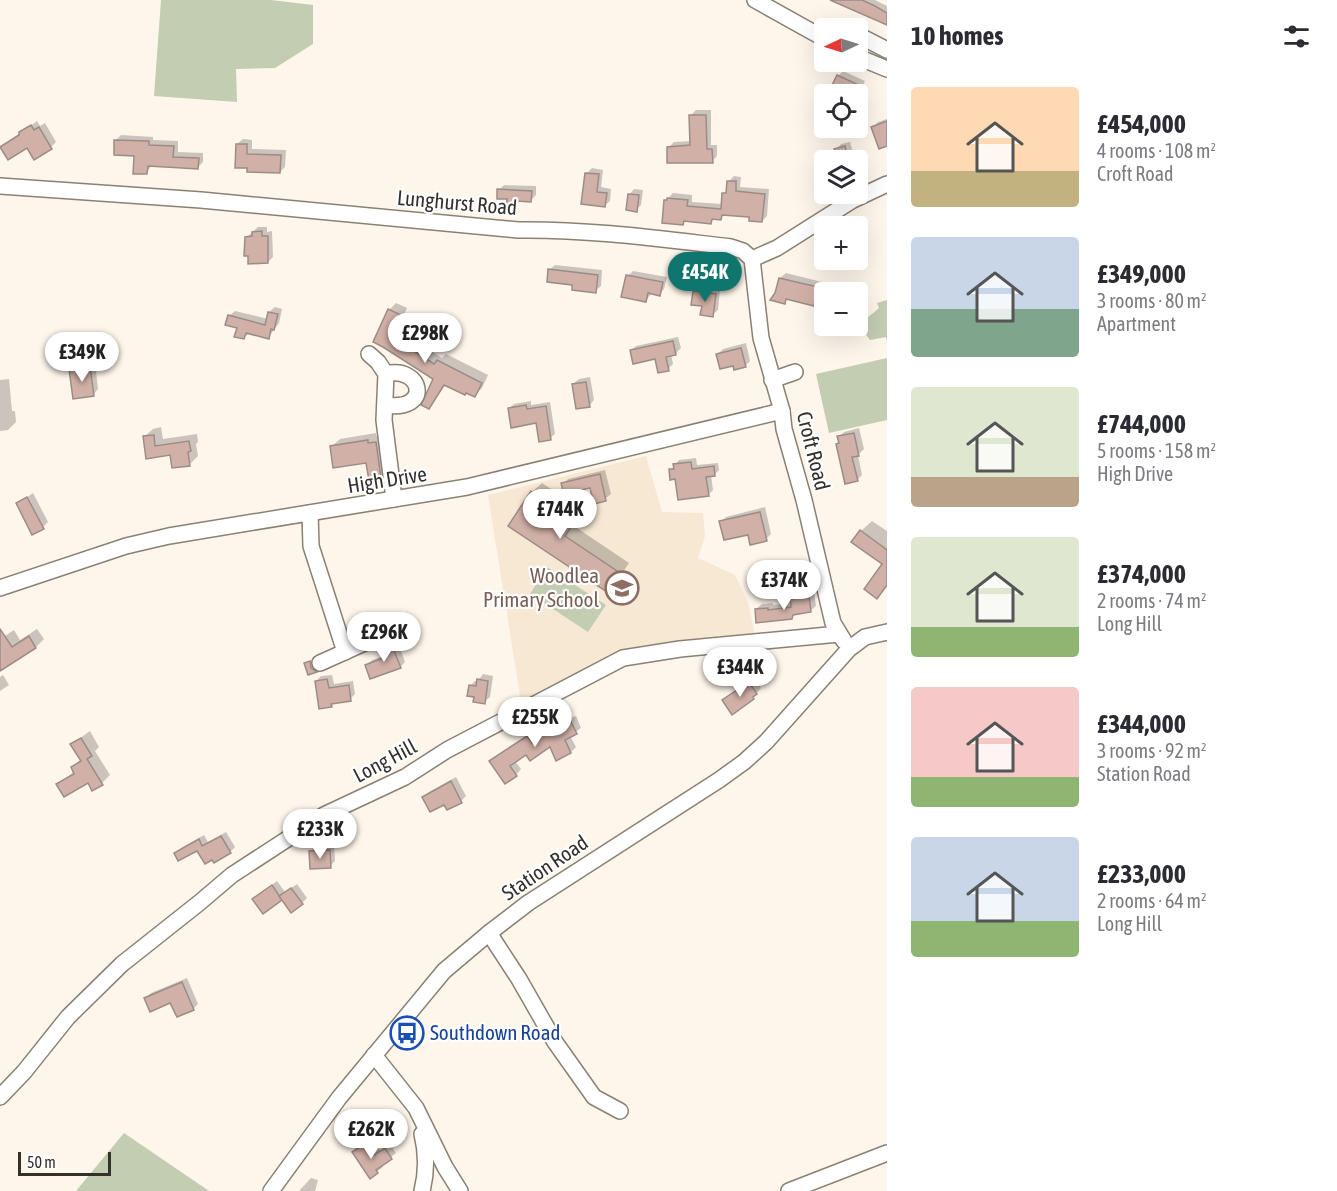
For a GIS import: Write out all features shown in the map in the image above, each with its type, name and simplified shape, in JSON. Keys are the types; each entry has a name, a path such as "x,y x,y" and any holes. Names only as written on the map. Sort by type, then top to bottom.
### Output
{"street":[{"path":"755,0 814,33"},
{"path":"868,40 887,50"},
{"path":"868,61 887,69"},
{"path":"752,259 777,248 853,200 887,184"},
{"name":"Lunghurst Road","path":"0,186 201,200 518,230 557,230 652,238 731,247 743,251 752,259"},
{"name":"Croft Road","path":"752,259 761,338 782,411 784,429 804,500 833,623 849,649"},
{"path":"369,354 386,374 384,420 394,499"},
{"path":"385,405 409,404 417,392 414,380 410,376 394,372 386,374"},
{"path":"772,380 795,372"},
{"name":"High Drive","path":"0,588 126,546 187,532 467,487 782,411"},
{"path":"309,513 311,546 345,652"},
{"name":"Station Road","path":"271,1191 333,1107 444,971 528,903 744,762 766,742 849,649 865,637 887,632"},
{"name":"Long Hill","path":"0,1097 24,1072 68,1017 122,964 232,875 324,815 405,777 447,750 623,658 680,649 839,634"},
{"path":"320,663 380,636"},
{"path":"489,933 519,979 555,1042 594,1097 620,1111"},
{"path":"374,1055 416,1108 445,1167 460,1191"},
{"path":"416,1108 426,1149 426,1169 422,1191"},
{"path":"789,1191 887,1153"}],"shaded area":[{"name":"Woodlea Primary School","path":"646,456 662,512 703,513 705,536 698,558 735,575 748,602 755,635 622,650 521,702 488,495"}],"green space":[{"path":"161,0 271,0 313,5 313,44 275,68 236,69 237,102 154,96"},
{"path":"887,300 887,342 886,337 870,340 867,336 868,317 879,308 877,303"},
{"path":"887,358 887,420 829,433 816,374"},
{"path":"547,567 606,605 588,632 530,594"},
{"path":"124,1133 209,1191 76,1191"}],"building":[{"path":"830,0 862,0 887,13 887,25"},
{"path":"837,75 857,84 832,84"},
{"path":"689,115 706,115 707,149 712,149 713,163 667,163 667,147 690,145"},
{"path":"887,121 887,146 879,149 871,127"},
{"path":"31,125 34,130 39,127 52,149 34,160 27,148 8,160 0,147"},
{"path":"114,140 149,141 149,145 174,146 173,157 199,158 198,169 148,166 147,174 133,174 134,156 114,155"},
{"path":"236,144 247,144 247,154 281,155 280,173 247,172 247,168 235,168"},
{"path":"845,146 846,150 834,150"},
{"path":"585,173 599,174 597,192 607,193 605,207 581,204"},
{"path":"727,181 736,181 736,191 765,194 762,222 749,221 749,217 722,215 721,220 712,219 711,224 684,221 683,225 662,223 664,200 667,198 688,200 687,206 721,209 722,193 726,193"},
{"path":"497,189 532,191 531,202 516,201 516,206 506,206 507,199 497,199"},
{"path":"628,194 639,195 637,212 626,210"},
{"path":"262,231 262,236 268,236 268,263 248,264 248,256 244,256 245,237 252,236 252,232"},
{"path":"548,269 598,275 596,293 572,290 572,285 547,282"},
{"path":"626,275 663,282 660,296 648,293 646,302 621,297"},
{"path":"779,278 814,286 814,306 786,299 785,304 770,300 775,293"},
{"path":"693,291 716,294 713,317 700,315 702,306 691,305"},
{"path":"388,309 401,315 391,336 434,364 437,360 482,383 475,397 444,385 429,409 421,405 433,379 373,342"},
{"path":"268,312 278,314 269,339 246,333 244,339 234,337 237,328 225,325 228,315 265,325"},
{"path":"673,341 676,355 666,357 669,371 658,373 655,359 633,364 630,350"},
{"path":"741,348 746,367 734,370 733,366 720,369 716,354"},
{"path":"90,366 94,396 73,399 69,369"},
{"path":"586,382 590,407 576,409 572,384"},
{"path":"526,405 527,409 546,406 551,440 539,442 536,423 511,428 508,408"},
{"path":"854,433 859,456 852,457 858,481 845,484 836,444 839,443 837,436"},
{"path":"154,435 155,446 189,441 190,466 172,468 170,455 146,459 143,436"},
{"path":"368,440 368,443 376,442 382,485 370,487 366,463 333,468 330,446"},
{"path":"691,462 692,469 714,466 715,476 706,477 709,496 678,500 675,479 670,480 669,469 674,469 673,464"},
{"path":"600,474 606,501 594,504 590,488 564,494 561,483"},
{"path":"531,491 575,521 565,536 620,573 607,592 508,526"},
{"path":"27,497 44,529 32,535 16,503"},
{"path":"760,512 767,541 750,545 748,535 724,540 719,521"},
{"path":"860,530 887,550 887,585 877,599 864,589 882,564 851,542"},
{"path":"809,596 811,612 793,615 792,619 756,623 755,609 791,607 790,599"},
{"path":"393,624 397,635 389,638 389,632 384,627"},
{"path":"0,629 12,647 29,636 36,648 0,671"},
{"path":"391,643 401,668 370,679 365,665 383,658 379,647"},
{"path":"310,661 311,668 317,672 308,675 304,663"},
{"path":"327,679 329,688 349,685 351,701 331,704 332,707 319,709 315,681"},
{"path":"477,679 488,681 485,704 473,702 474,697 467,696 469,685 476,686"},
{"path":"749,682 757,694 753,697 754,699 732,715 722,700"},
{"path":"555,719 558,725 570,720 577,734 565,740 571,753 556,761 550,747 530,761 526,755 510,766 517,776 505,784 489,761 527,736 532,743 545,730 543,725"},
{"path":"81,738 92,756 87,759 103,785 92,791 88,783 64,797 56,784 74,774 71,767 81,761 70,744"},
{"path":"451,781 462,803 447,810 444,805 430,812 422,797"},
{"path":"221,836 231,853 214,863 212,860 205,864 197,851 178,861 174,853 199,839 202,846"},
{"path":"330,850 331,868 310,869 309,851"},
{"path":"272,885 282,900 263,914 252,899"},
{"path":"291,888 303,904 291,913 279,896"},
{"path":"182,982 194,1010 177,1017 170,1003 150,1012 144,998"},
{"path":"366,1143 374,1155 385,1148 392,1159 376,1170 378,1173 370,1179 352,1152"}],"place":[{"name":"Woodlea Primary School","path":"622,588"},
{"name":"Southdown Road","path":"407,1033"}]}
